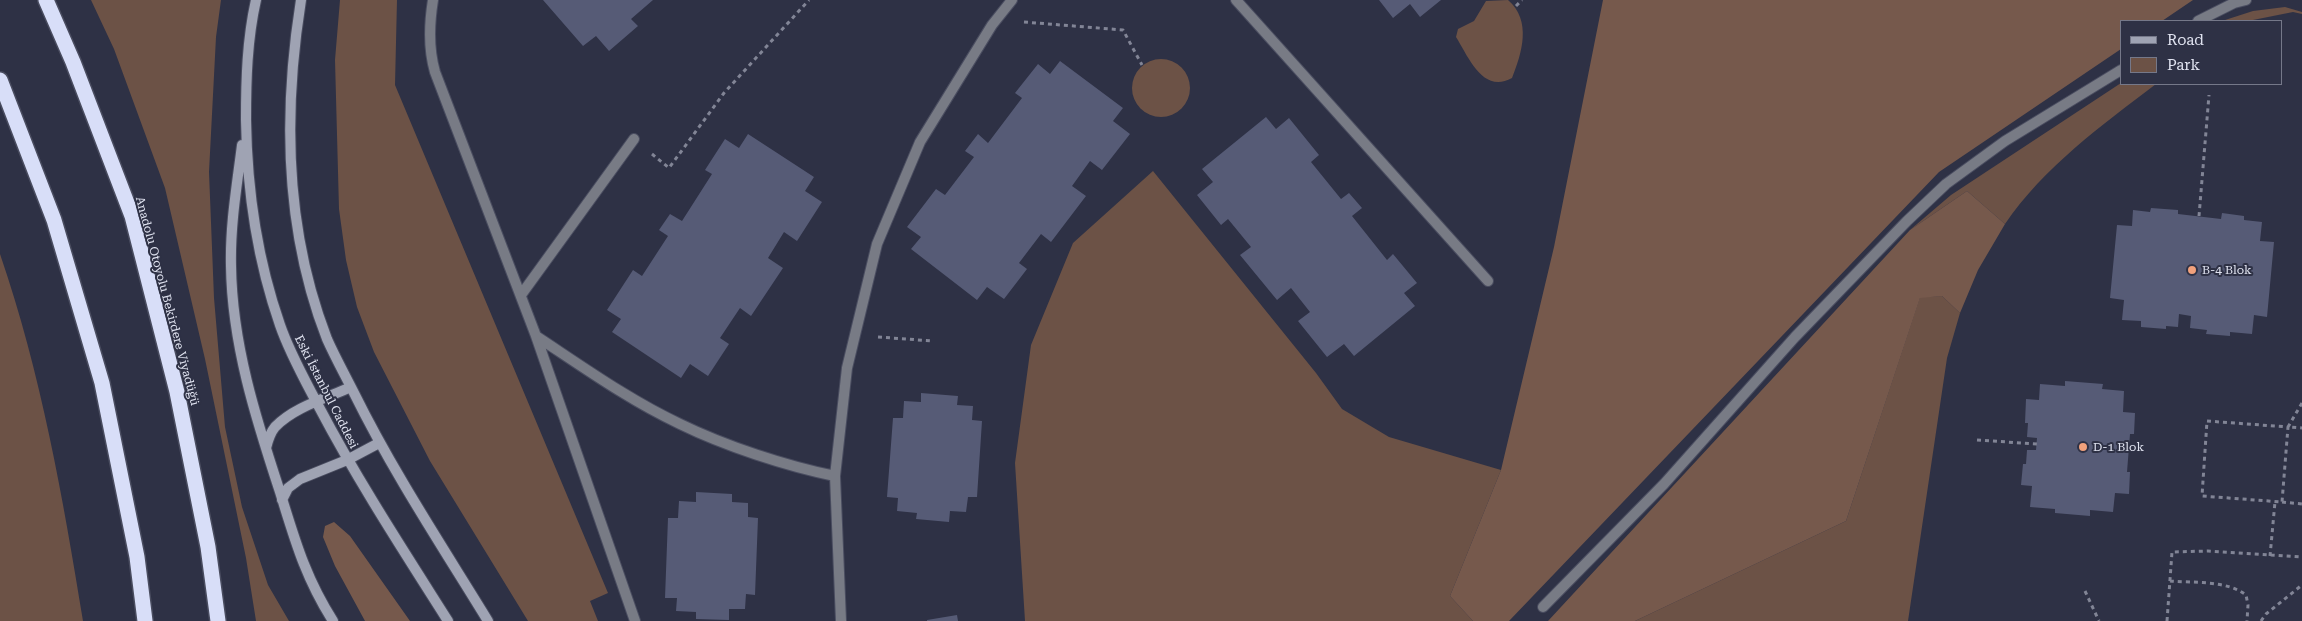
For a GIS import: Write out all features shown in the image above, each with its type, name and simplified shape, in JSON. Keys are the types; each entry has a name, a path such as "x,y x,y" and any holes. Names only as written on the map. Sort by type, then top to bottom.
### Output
{"highway":[{"name":"Anadolu Otoyolu Bekirdere Viyadüğü","path":"46,0 74,62 132,216 177,392 208,547 218,621"},
{"path":"0,80 54,220 102,383 137,557 145,621"}],"main road":[{"name":"Eski İstanbul Caddesi","path":"256,0 248,48 246,118 250,189 258,244 280,326 294,361 347,460 448,621"},
{"name":"Eski İstanbul Caddesi","path":"301,0 292,75 290,138 293,205 312,296 328,340 379,443 488,621"},
{"path":"246,118 233,208 231,267 244,369 255,416 287,520 308,576 333,621"},
{"path":"266,448 269,435 275,427 297,412 351,387"},
{"path":"282,500 288,488 300,480 347,460 379,443"}],"street":[{"path":"433,0 430,38 431,56 435,72 536,336 635,621"},
{"path":"841,621 835,476 847,368 877,244 920,142 996,20 1012,0"},
{"path":"1236,0 1488,281"},
{"path":"2200,20 2234,3 2246,0"},
{"path":"1543,607 1664,484 1795,337 1906,221 1946,184 2005,141 2120,71"},
{"path":"521,295 634,139"},
{"path":"536,336 613,386 680,424 788,464 835,476"}],"path":[{"path":"634,139 670,168 724,93 809,0"},
{"path":"1516,6 1522,0"},
{"path":"996,20 1123,30 1142,65"},
{"path":"2199,216 2209,95"},
{"path":"855,336 933,341"},
{"path":"2282,502 2288,426 2302,403"},
{"path":"2302,428 2207,421 2202,496 2302,504"},
{"path":"1977,440 2037,444"},
{"path":"2270,556 2275,502"},
{"path":"2167,621 2172,552 2208,551 2302,557"},
{"path":"2170,581 2227,586 2238,589 2246,595 2248,605 2247,621"},
{"path":"2261,621 2266,614 2302,585"},
{"path":"2084,591 2099,621"}],"green space":[{"path":"91,0 221,0 216,37 209,172 214,298 225,427 242,507 268,585 289,621 256,621 246,558 205,359 165,188 114,49"},
{"path":"340,0 397,0 395,85 608,593 590,601 598,621 528,621 430,461 374,352 357,307 346,260 339,209 335,60"},
{"path":"1508,0 1520,18 1523,38 1512,78 1502,82 1493,81 1485,78 1478,71 1456,37 1458,29 1474,21 1486,1"},
{"path":"2285,7 2302,12 2302,14 2293,12 2253,20 2225,20 2253,11"},
{"path":"1155,59 1167,59 1182,67 1190,82 1190,94 1182,109 1167,117 1155,117 1140,109 1132,94 1132,82 1140,67"},
{"path":"2120,84 2155,85 2095,131 2056,165 2020,203 2005,224 1967,191 1910,230 1951,195"},
{"path":"1153,171 1316,373 1342,409 1389,437 1501,470 1450,596 1473,621 1025,621 1015,463 1031,345 1073,243"},
{"path":"0,254 15,299 39,390 59,482 83,621 0,621"},
{"path":"1942,296 1960,313 1947,358 1908,621 1635,621 1846,521 1920,297"}],"shaded area":[{"path":"1603,0 2193,0 2163,20 2120,20 2120,50 1939,172 1509,621 1473,621 1450,596 1501,470 1554,247"},
{"path":"1967,191 2005,224 1978,270 1960,313 1942,296 1920,298 1846,521 1635,621 1548,621 1910,230"},
{"path":"334,522 350,536 410,621 365,621 335,566 323,537 325,526"}],"building":[{"path":"543,0 653,0 631,19 638,26 609,51 596,36 583,46"},
{"path":"1379,0 1441,0 1420,17 1410,4 1393,18"},
{"path":"1060,61 1123,108 1113,121 1130,134 1102,170 1090,161 1072,186 1086,196 1051,242 1041,234 1019,263 1027,269 1004,299 987,287 977,300 911,249 921,237 907,227 936,189 945,195 974,157 965,151 978,134 988,143 1022,98 1015,93 1038,64 1050,74"},
{"path":"1266,117 1276,129 1289,118 1319,155 1311,162 1341,199 1349,193 1362,208 1352,216 1387,260 1393,254 1417,283 1404,293 1415,306 1354,356 1344,344 1327,357 1298,321 1310,312 1291,288 1277,300 1240,255 1251,247 1228,219 1221,225 1197,195 1213,182 1202,169"},
{"path":"748,134 814,177 805,191 822,202 797,241 784,232 768,258 783,268 751,316 740,308 720,338 729,344 708,376 690,364 681,378 612,332 621,319 607,310 633,270 642,276 668,236 659,230 670,214 682,221 712,174 705,170 725,139 739,148"},
{"name":"B-4 Blok","path":"2151,208 2178,210 2178,214 2221,219 2222,213 2244,216 2244,220 2262,222 2260,241 2274,242 2267,317 2254,315 2252,334 2230,332 2230,336 2206,334 2207,330 2190,328 2191,316 2179,314 2178,327 2166,326 2166,329 2141,327 2141,321 2122,320 2124,300 2110,298 2117,225 2132,226 2133,210 2150,212"},
{"name":"D-1 Blok","path":"2065,381 2103,384 2102,389 2124,391 2123,412 2135,413 2134,434 2130,434 2127,472 2130,472 2129,494 2115,493 2113,512 2090,510 2090,516 2055,513 2055,509 2030,507 2032,486 2021,485 2023,464 2026,464 2027,450 2036,450 2037,438 2027,437 2028,423 2025,423 2026,399 2039,400 2040,384 2065,386"},
{"path":"921,393 958,396 957,405 973,406 972,420 982,421 977,497 968,497 966,512 950,511 949,522 916,519 917,513 897,511 898,498 887,497 893,418 903,418 904,401 921,402"},
{"path":"696,492 732,494 732,502 748,503 748,517 758,518 755,595 746,594 745,609 729,609 729,620 696,619 696,612 676,611 677,598 665,598 668,518 678,518 679,501 696,502"},
{"path":"957,615 958,621 927,621 927,620"}],"place":[{"name":"B-4 Blok","path":"2192,270"},
{"name":"D-1 Blok","path":"2083,447"}]}
